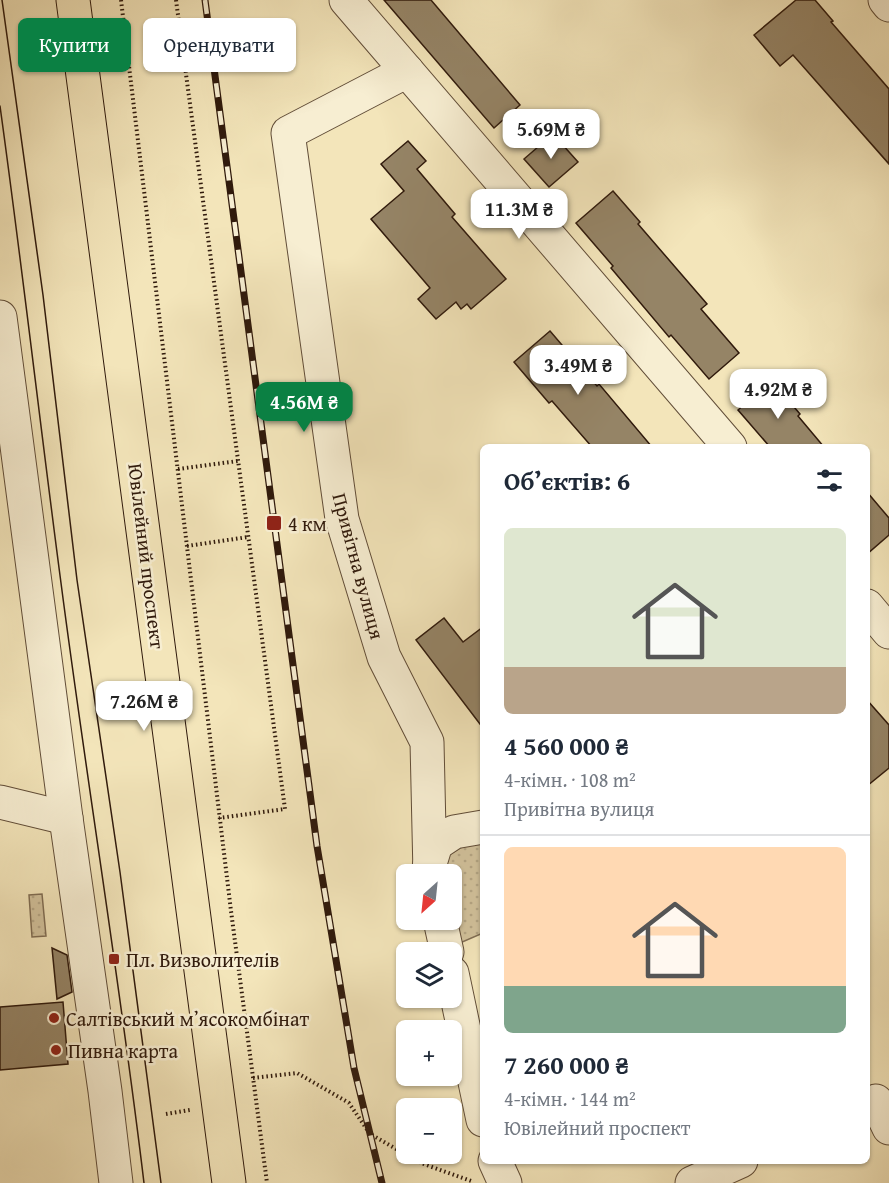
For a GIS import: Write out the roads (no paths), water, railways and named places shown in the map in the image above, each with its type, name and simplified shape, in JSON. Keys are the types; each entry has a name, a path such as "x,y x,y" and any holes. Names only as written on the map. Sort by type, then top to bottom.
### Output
{"main road":[{"name":"Ювілейний проспект","path":"73,0 228,1183"}],"street":[{"path":"346,0 727,444"},
{"path":"885,0 889,5"},
{"name":"Привітна вулиця","path":"407,71 288,134 342,519 384,657 427,742 430,864"},
{"path":"0,318 4,377 116,1183"},
{"path":"870,610 889,632"},
{"path":"0,802 66,818"},
{"path":"432,864 436,844 454,832 480,828"},
{"path":"459,1008 480,1106"},
{"path":"496,1164 505,1183"}],"tram line":[{"path":"2,0 43,295 77,580 120,872 161,1183"},
{"path":"0,106 61,583 144,1183"}],"railway":[{"path":"205,0 317,846 354,1068 382,1183"}],"place":[{"name":"4 км","path":"274,523"},
{"name":"Пл. Визволителів","path":"114,959"},
{"name":"Салтівський мʼясокомбінат","path":"54,1018"},
{"name":"Пивна карта","path":"56,1050"}]}
